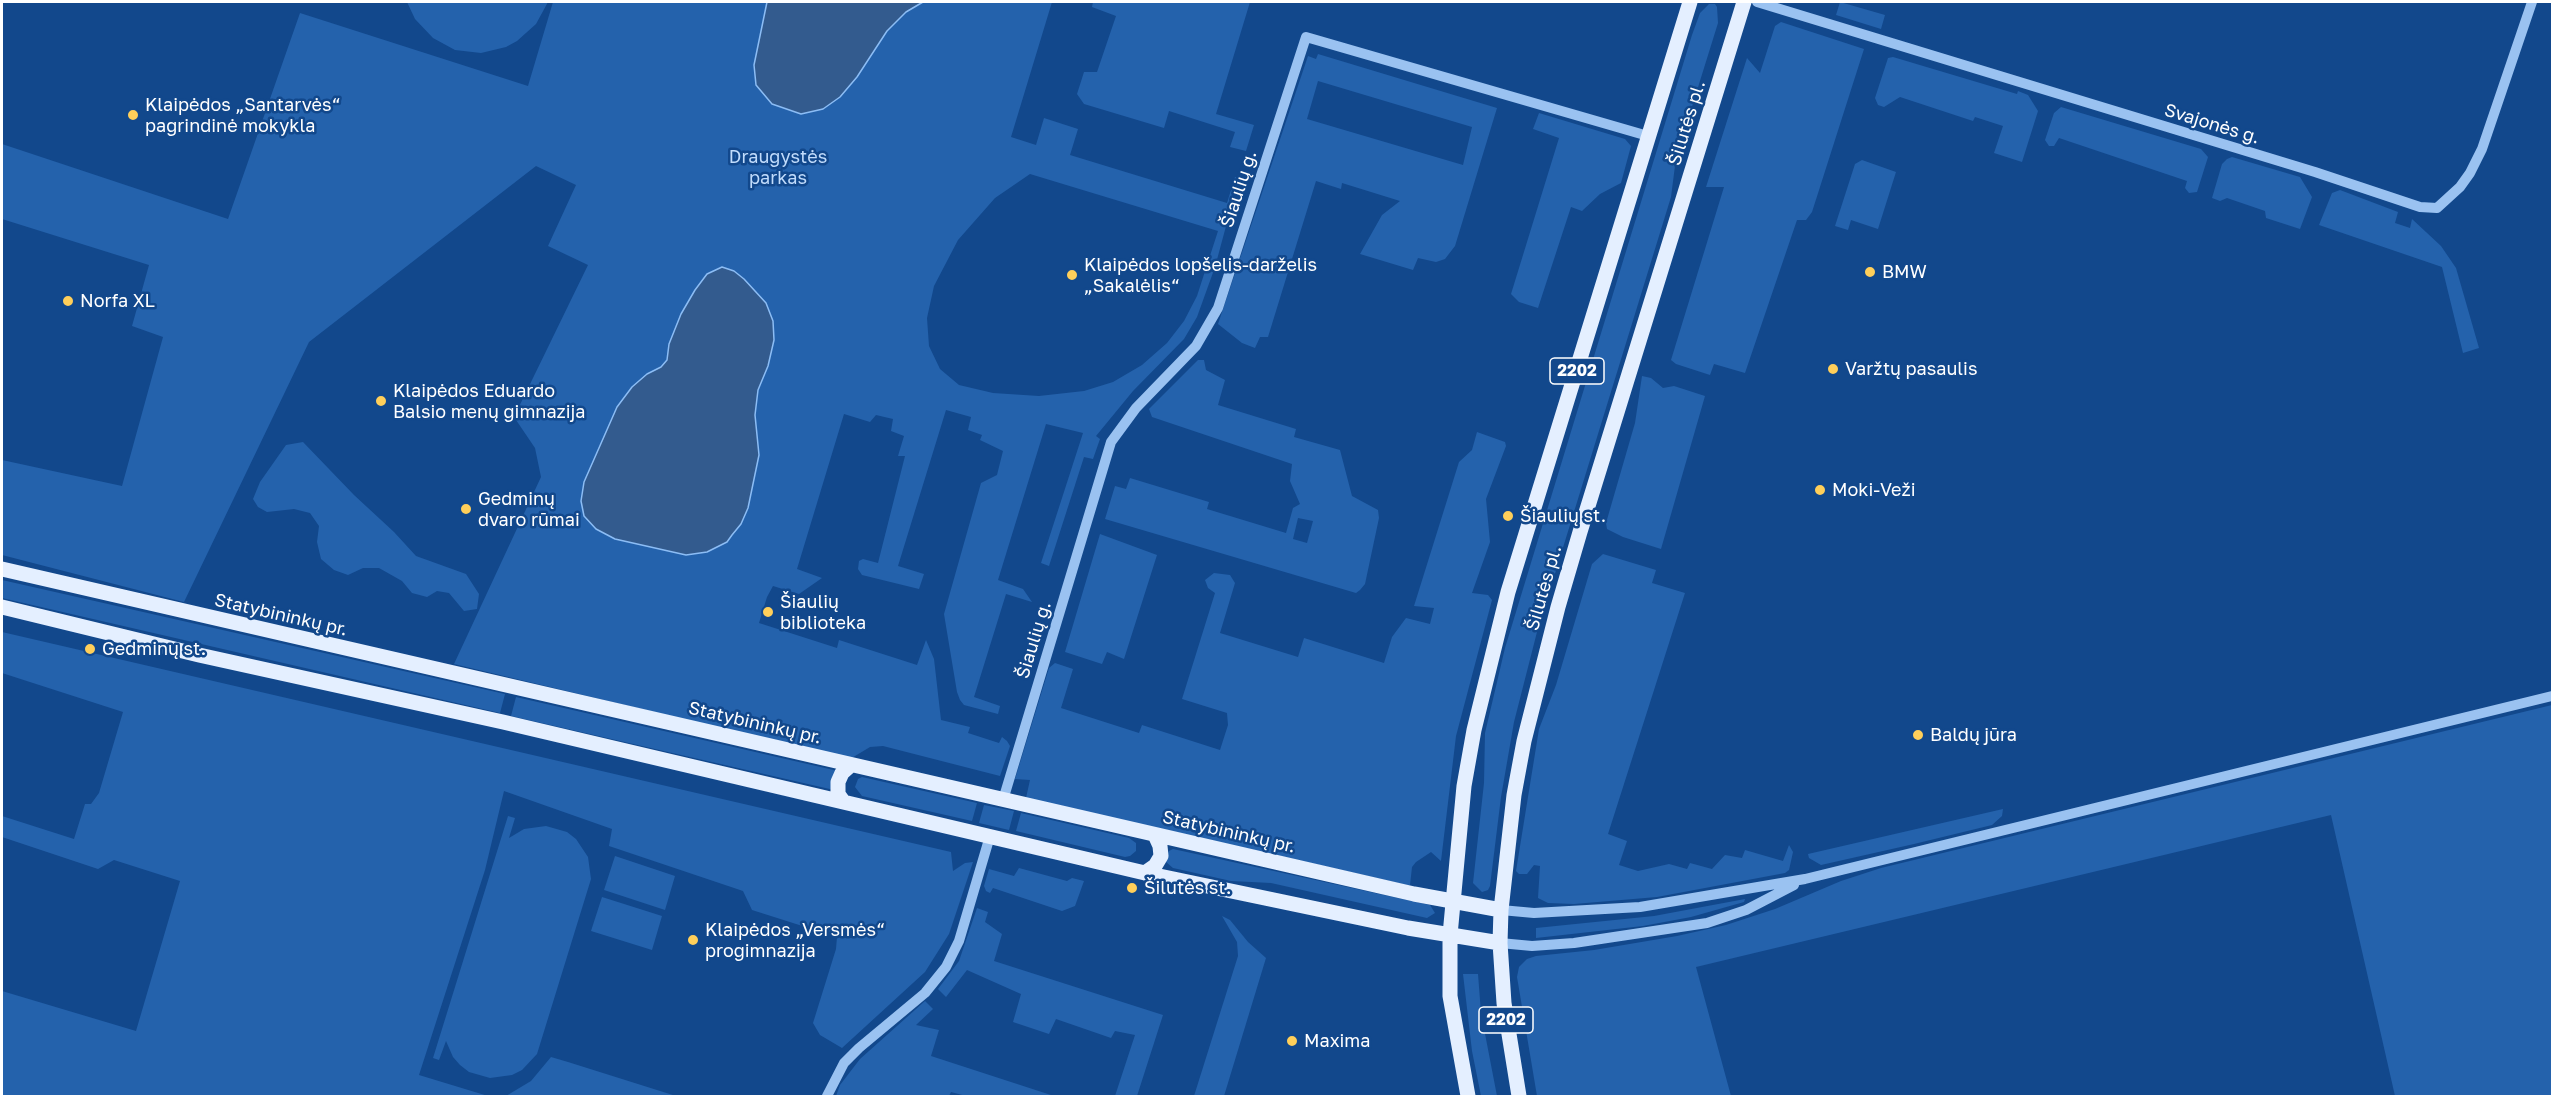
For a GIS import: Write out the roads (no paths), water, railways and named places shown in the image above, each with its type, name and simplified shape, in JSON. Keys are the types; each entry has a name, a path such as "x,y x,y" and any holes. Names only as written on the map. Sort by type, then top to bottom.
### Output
{"main road":[{"name":"Šilutės pl.","path":"1468,1096 1450,996 1450,935 1464,786 1471,743 1508,592 1690,2"},
{"name":"Šilutės pl.","path":"1519,1096 1504,1004 1500,943 1501,910 1514,795 1530,713 1552,627 1744,2"},
{"name":"Statybininkų pr.","path":"2,569 1453,903 1501,910"},
{"path":"2,607 199,655 503,722 1145,873 1408,928 1500,943"},
{"path":"843,801 838,794 838,782 842,773 851,765"},
{"path":"1145,873 1155,866 1161,856 1155,835"}],"street":[{"name":"Svajonės g.","path":"1757,2 2315,172 2420,207 2437,208 2460,187 2482,149 2532,2"},
{"name":"Šiaulių g.","path":"1002,800 1111,442 1136,408 1196,346 1218,309 1306,37 1648,136"},
{"path":"1501,910 1534,913 1640,907 1805,879 2553,696"},
{"path":"827,1096 844,1063 858,1048 926,993 946,967 959,941 990,836"},
{"path":"1500,943 1532,946 1574,944 1707,923 1746,910 1805,879"}],"place":[{"name":"Klaipėdos „Santarvės“ pagrindinė mokykla","path":"133,115"},
{"name":"BMW","path":"1870,272"},
{"name":"Klaipėdos lopšelis-darželis „Sakalėlis“","path":"1072,275"},
{"name":"Norfa XL","path":"68,301"},
{"name":"Varžtų pasaulis","path":"1833,369"},
{"name":"Klaipėdos Eduardo Balsio menų gimnazija","path":"381,401"},
{"name":"Moki-Veži","path":"1820,490"},
{"name":"Gedminų dvaro rūmai","path":"466,509"},
{"name":"Šiaulių st.","path":"1508,516"},
{"name":"Šiaulių biblioteka","path":"768,612"},
{"name":"Gedminų st.","path":"90,649"},
{"name":"Baldų jūra","path":"1918,735"},
{"name":"Šilutės st.","path":"1132,888"},
{"name":"Klaipėdos „Versmės“ progimnazija","path":"693,940"},
{"name":"Maxima","path":"1292,1041"}],"park label":[{"name":"Draugystės parkas","path":"778,167"}]}
